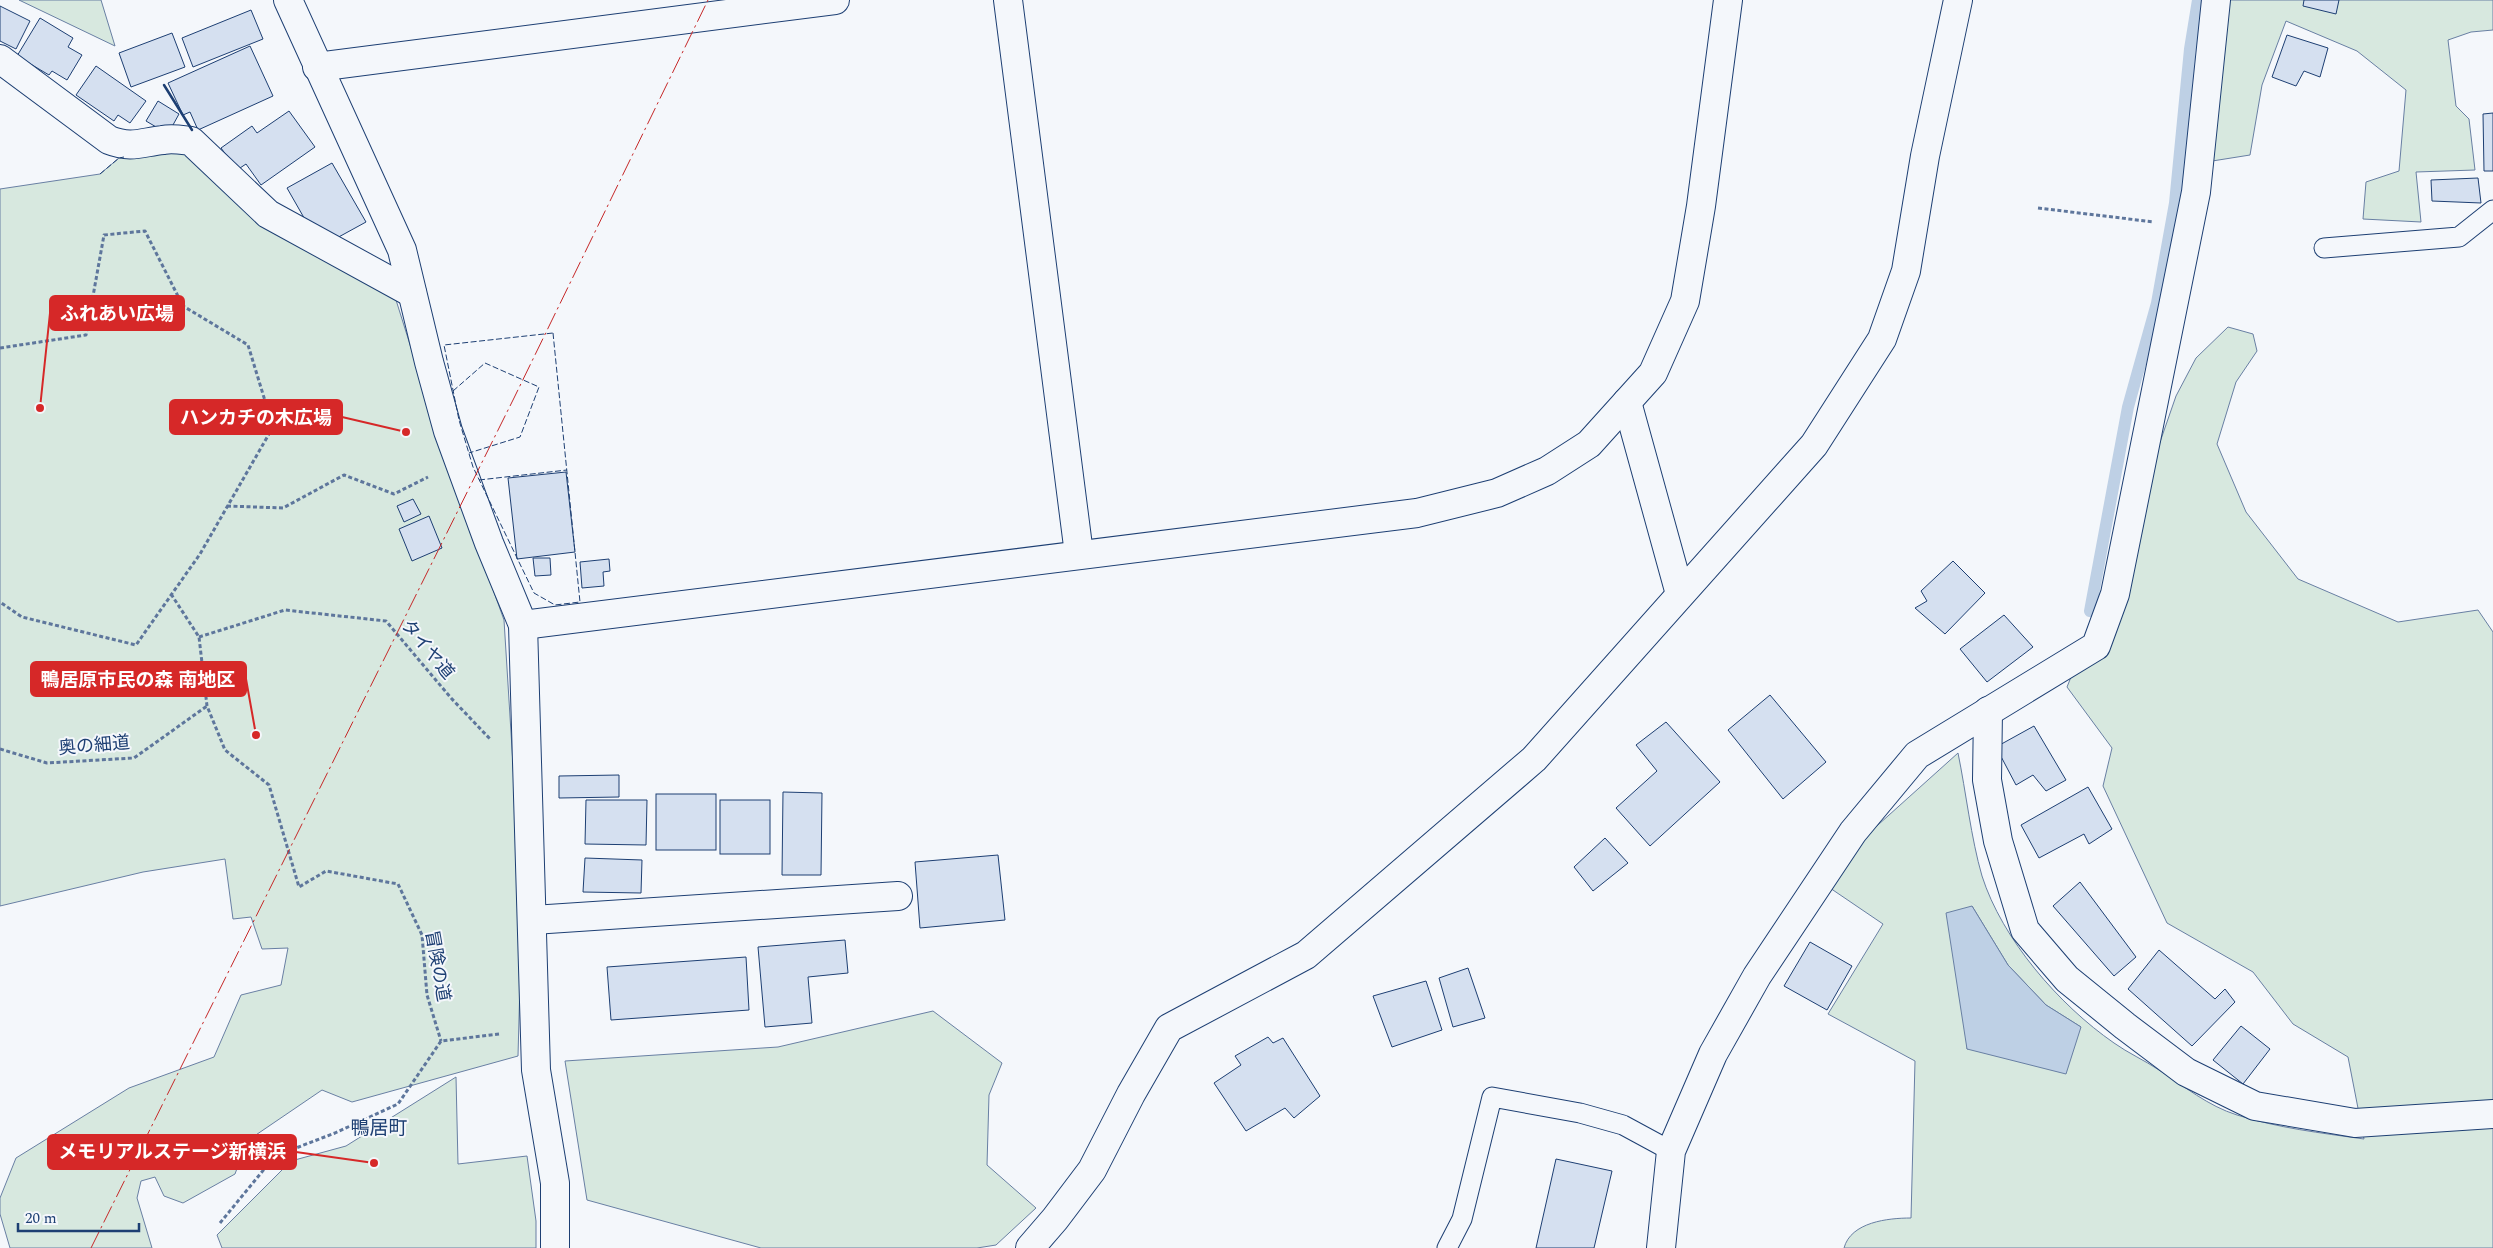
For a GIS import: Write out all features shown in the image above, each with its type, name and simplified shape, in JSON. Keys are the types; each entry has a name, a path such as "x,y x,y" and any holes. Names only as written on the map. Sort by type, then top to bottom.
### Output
{"street":[{"path":"288,0 402,250 448,431 489,543 523,625 536,1070 555,1183 555,1248"},
{"path":"317,67 835,0"},
{"path":"1008,0 1079,554"},
{"path":"523,625 1417,513 1497,493 1547,471 1589,444 1652,373 1685,301 1701,206 1728,0"},
{"path":"1030,1248 1056,1220 1092,1170 1131,1094 1169,1028 1306,955 1534,758 1814,444 1882,339 1906,270 1925,156 1958,0"},
{"path":"1661,1248 1671,1152 1714,1054 1757,976 1853,832 1918,754 2096,646 2115,594 2196,192 2216,0"},
{"path":"0,60 109,140 119,144 138,146 164,139 191,141 268,214 412,293"},
{"path":"1627,402 1680,594"},
{"path":"1988,711 1989,789 1998,841 2025,930 2067,979 2186,1072 2255,1106 2355,1123 2493,1114"},
{"path":"533,920 898,896"}],"lane":[{"path":"2324,248 2459,237 2493,210"},
{"path":"1447,1248 1462,1219 1492,1097 1580,1113 1623,1125 1671,1152"}],"path":[{"path":"2038,208 2189,226"},
{"path":"0,348 86,335 104,235 145,231 183,306 248,345 273,427 200,554 136,645 22,617 0,602"},
{"path":"227,506 283,508 344,475 394,494 433,474"},
{"path":"171,594 199,637 207,706"},
{"name":"タイヤ道","path":"199,637 285,610 386,621 451,698 492,740"},
{"name":"奥の細道","path":"0,750 47,763 134,758 207,706"},
{"name":"冒険の道","path":"207,706 224,750 269,785 298,887 326,871 398,884 422,935 427,995 440,1041"},
{"path":"220,1223 275,1156 335,1133 398,1104 440,1041 502,1034"}],"shaded area":[{"path":"19,0 101,0 115,46"},
{"path":"2227,0 2493,0 2493,30 2471,32 2448,40 2456,106 2469,119 2475,170 2416,172 2421,222 2363,219 2366,182 2399,171 2406,90 2357,51 2286,21 2262,85 2250,155 2206,162"},
{"path":"163,147 186,148 396,300 445,456 504,620 522,909 518,1056 352,1102 322,1090 247,1141 235,1174 183,1203 164,1196 155,1177 141,1181 137,1198 152,1248 10,1248 0,1214 0,1198 16,1158 129,1088 214,1057 241,995 281,985 288,948 262,949 251,917 233,919 225,859 143,872 0,906 0,189 100,174 119,158"},
{"path":"2228,327 2253,334 2257,351 2236,382 2217,444 2246,512 2298,579 2398,622 2478,610 2493,632 2493,1248 1844,1248 1854,1232 1862,1227 1871,1223 1892,1219 1911,1218 1915,1061 1828,1014 1883,924 1830,888 1859,842 1958,753 1978,861 1991,900 2018,947 2053,990 2073,1010 2119,1047 2153,1066 2206,1101 2226,1111 2252,1120 2284,1127 2364,1139 2348,1057 2293,1024 2253,972 2167,923 2103,786 2112,748 2067,687 2125,543 2176,396 2196,358","holes":["1972,906 2008,965 2046,1005 2081,1027 1967,1049"]},
{"path":"933,1011 1002,1063 989,1095 987,1165 1036,1208 996,1245 977,1248 761,1248 587,1200 565,1061 778,1047"},
{"path":"456,1077 458,1164 527,1156 536,1221 536,1248 222,1248 217,1235 291,1161 346,1146"}],"water":[{"path":"1972,906 2008,965 2046,1005 2081,1027 2066,1074 1967,1049 1946,913"}],"building":[{"path":"2304,0 2339,0 2336,14 2303,6"},
{"path":"0,6 30,21 16,49 0,41"},
{"path":"251,10 263,39 193,67 182,38"},
{"path":"40,18 73,38 68,47 82,55 67,80 52,71 49,75 17,56"},
{"path":"172,33 185,67 131,87 119,53"},
{"path":"2287,35 2328,48 2320,77 2304,71 2296,86 2272,77"},
{"path":"250,46 273,96 198,130 190,112 183,115 168,83"},
{"path":"96,66 146,101 130,123 118,115 114,121 76,95"},
{"path":"158,101 179,114 168,134 146,121"},
{"path":"289,111 315,147 261,185 246,164 237,170 221,148 252,126 257,133"},
{"path":"2493,113 2493,171 2484,171 2483,114"},
{"path":"332,163 366,222 335,239 332,233 326,237 319,226 311,230 287,188"},
{"path":"2478,178 2481,203 2432,201 2431,180"},
{"path":"566,472 575,552 517,559 508,478"},
{"path":"413,499 421,514 404,522 397,506"},
{"path":"429,516 442,548 412,561 399,529"},
{"path":"533,558 550,558 551,575 535,576"},
{"path":"609,559 610,571 603,572 604,586 582,588 580,562"},
{"path":"1953,561 1985,593 1945,634 1915,608 1927,601 1921,591"},
{"path":"2004,615 2033,647 1987,682 1960,649"},
{"path":"1770,695 1826,762 1783,799 1728,730"},
{"path":"1666,722 1720,782 1650,846 1616,808 1657,771 1636,745"},
{"path":"2034,726 2066,780 2046,791 2033,775 2016,785 1996,747"},
{"path":"619,775 619,797 559,798 559,776"},
{"path":"2088,787 2112,829 2089,844 2084,834 2039,858 2021,825"},
{"path":"783,792 822,793 821,875 782,875"},
{"path":"656,794 716,794 716,850 656,850"},
{"path":"586,800 647,800 646,845 585,844"},
{"path":"720,800 770,800 770,854 720,854"},
{"path":"1605,838 1628,863 1593,891 1574,867"},
{"path":"998,855 1005,920 920,928 915,862"},
{"path":"585,858 642,860 641,893 583,892"},
{"path":"2080,882 2136,957 2114,976 2053,906"},
{"path":"845,940 848,973 808,977 812,1023 765,1027 758,947"},
{"path":"1810,942 1852,966 1827,1010 1784,986"},
{"path":"2159,950 2215,999 2225,989 2235,1002 2192,1046 2128,989"},
{"path":"746,957 749,1010 611,1020 607,967"},
{"path":"1468,968 1485,1018 1453,1027 1439,978"},
{"path":"1426,981 1442,1030 1392,1047 1373,996"},
{"path":"2241,1026 2270,1049 2243,1084 2213,1060"},
{"path":"1268,1037 1273,1043 1283,1038 1320,1096 1294,1118 1285,1108 1246,1131 1214,1083 1241,1065 1235,1056"},
{"path":"1556,1159 1612,1171 1594,1248 1536,1248"}],"waterway":[{"path":"2090,611 2128,407 2157,303 2175,203 2190,49 2198,0"}],"fence":[{"path":"100,174 119,158 124,157"},
{"path":"553,333 580,602 555,605 534,593 473,467 459,420 444,345 553,333"},
{"path":"453,391 485,363 539,387 520,437 469,453"},
{"path":"479,480 567,470"}],"wall":[{"path":"164,85 192,130"}],"power":[{"path":"91,1248 514,398 708,0"}],"place":[{"name":"ふれあい広場","path":"40,408"},
{"name":"ハンカチの木広場","path":"406,432"},
{"name":"鴨居原市民の森 南地区","path":"256,735"},
{"name":"メモリアルステージ新横浜","path":"374,1163"}],"district":[{"name":"鴨居町","path":"379,1127"}]}
